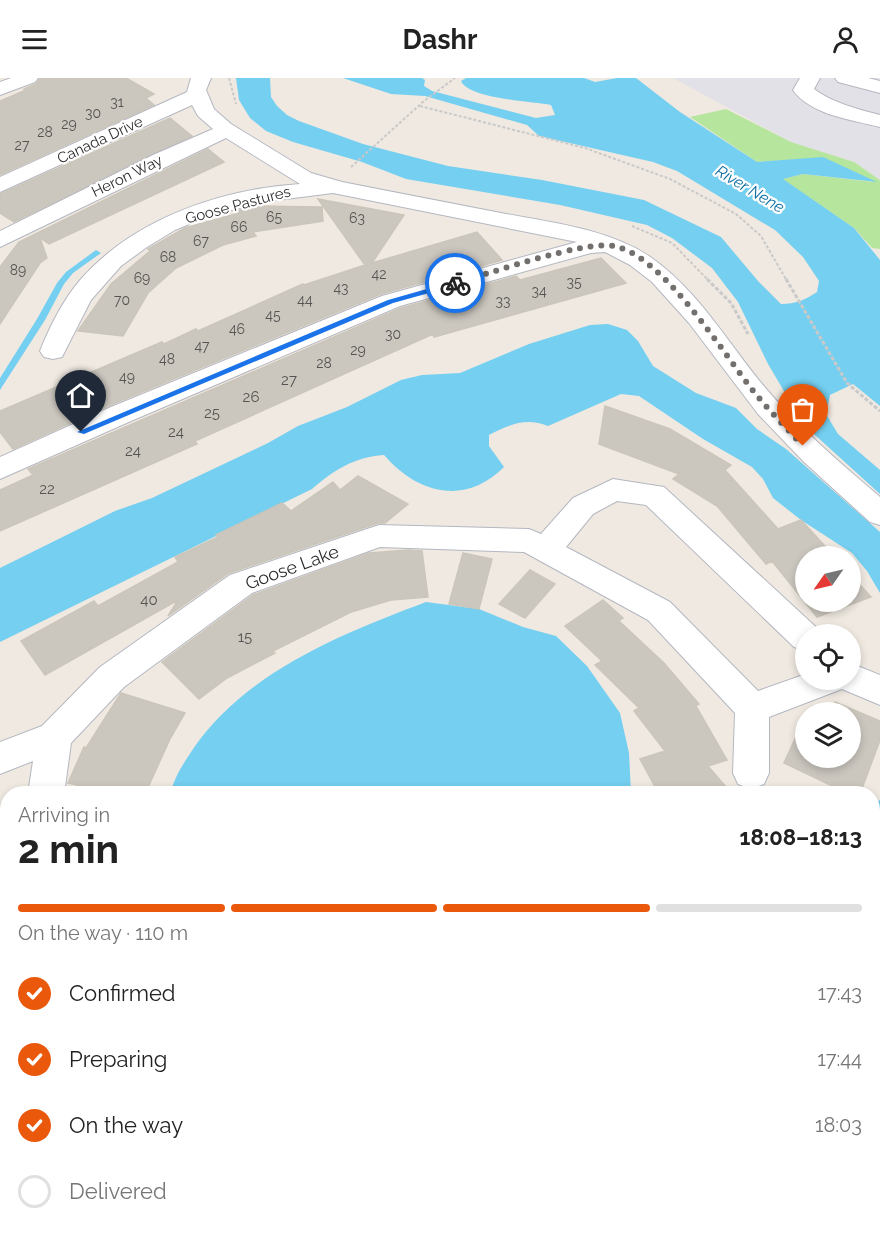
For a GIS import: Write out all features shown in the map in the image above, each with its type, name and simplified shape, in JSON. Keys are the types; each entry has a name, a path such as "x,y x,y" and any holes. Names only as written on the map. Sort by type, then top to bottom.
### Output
{"street":[{"path":"0,89 28,78"},
{"path":"810,78 803,90 815,100 831,108 880,121"},
{"path":"845,78 880,87"},
{"path":"200,86 206,112 228,130 303,178 339,188 568,233 615,246 636,257 672,285 753,391 803,446 880,514"},
{"name":"Canada Drive","path":"0,185 200,86"},
{"name":"Heron Way","path":"0,240 28,224 228,130"},
{"name":"Goose Pastures","path":"52,351 63,324 90,284 118,258 162,228 196,213 250,199 295,190 339,188"},
{"name":"Heron Way","path":"0,256 28,224"},
{"path":"0,469 121,414 391,301 590,246 615,246"},
{"path":"545,550 583,506 613,490 654,495 795,628"},
{"name":"Goose Lake","path":"0,758 54,737 112,677 241,584 379,536 529,541 659,611 752,708"},
{"path":"861,683 880,691"},
{"path":"751,773 752,708 802,690"},
{"path":"47,786 54,737"}],"path":[{"path":"352,165 424,101 455,78"},
{"path":"420,106 585,148 670,179 736,214 762,236 847,383 880,411"}],"shaded area":[{"path":"673,78 880,78 880,180 854,162 791,142"}],"green space":[{"path":"726,109 791,142 854,162 880,180 880,249 872,248 854,228 782,179 803,174 874,182 800,159 757,162 690,117"}],"water":[{"name":"River Nene","path":"236,78 270,78 271,97 287,115 363,144 448,166 542,180 644,200 721,237 781,304 800,301 817,292 819,281 803,257 775,230 677,171 653,162 539,136 527,125 425,96 391,94 343,78 422,78 425,80 424,86 432,91 536,118 555,115 551,105 476,92 466,87 461,81 466,78 584,78 595,82 617,78 636,78 680,112 757,162 823,157 877,182 803,174 783,179 854,228 880,260 880,406 853,384 830,395 826,414 838,434 880,470 880,494 804,425 768,364 738,302 712,268 672,238 647,225 560,205 406,179 362,162 293,142 266,131 250,118 239,100"},
{"path":"96,250 101,253 73,273 64,284 45,320 0,390 0,378 57,283 66,272"},
{"path":"608,324 627,330 638,341 653,366 696,393 736,408 757,429 786,449 880,532 880,593 861,564 861,546 841,546 801,520 773,498 763,479 752,467 703,439 639,396 621,394 548,426 532,422 517,423 489,435 489,446 504,467 474,487 458,491 442,490 412,479 384,455 363,458 337,470 312,489 0,642 0,568 115,511 152,498 268,443 298,426 347,407 401,380 422,375 460,373 529,344 590,325"},
{"path":"426,602 479,609 523,627 556,636 587,666 620,713 629,753 631,786 173,786 193,749 215,722 240,698 268,677 298,659 361,628"}],"building":[{"path":"40,78 126,78 154,94 146,98 154,105 0,175 0,101 26,90 24,89 36,84"},
{"path":"170,118 192,136 14,222 0,213 0,194"},
{"path":"208,149 224,162 49,244 40,238 47,258 40,263 0,324 0,267 19,242"},
{"path":"318,199 404,215 372,263 477,232 502,260 381,294 110,405 13,449 0,432 0,411 162,342 164,344 196,329 198,331 303,284 365,265"},
{"path":"256,206 322,207 323,221 253,232 256,236 223,245 176,268 148,293 123,336 78,331 111,284 150,251 148,249 185,228"},
{"path":"601,258 626,283 434,337 433,334 195,441 197,444 0,531 0,490 33,475 28,469 401,308 516,276 520,280"},
{"path":"605,406 670,429 731,465 725,470 778,529 801,520 825,546 795,546 795,590 772,561 766,564 717,506 673,479 679,474 599,444"},
{"path":"358,476 408,504 385,523 378,523 229,573 168,616 178,600 45,675 21,641 94,601 98,606 178,562 175,557 218,537 216,535 282,503 291,511 333,482 340,490"},
{"path":"422,551 428,597 391,600 351,612 273,651 275,653 227,678 199,699 162,662 253,595 369,553"},
{"path":"463,553 492,559 479,609 449,604"},
{"path":"530,570 555,584 525,618 499,604"},
{"path":"861,586 871,597 861,601"},
{"path":"603,600 623,618 619,621 664,663 699,704 696,706 727,760 708,766 725,786 655,786 640,759 665,751 634,711 639,708 595,665 602,661 565,626"},
{"path":"813,612 830,612 817,617"},
{"path":"121,693 185,713 170,739 149,786 81,786 68,783 84,747 86,748"},
{"path":"861,713 880,721 880,740 863,786 832,786 784,763 795,739 795,768 861,768"}],"way so far":[{"path":"455,283 590,246 615,246 636,257 672,285 753,391 803,446"}],"route":[{"path":"81,432 355,315 391,301 455,283"}]}
